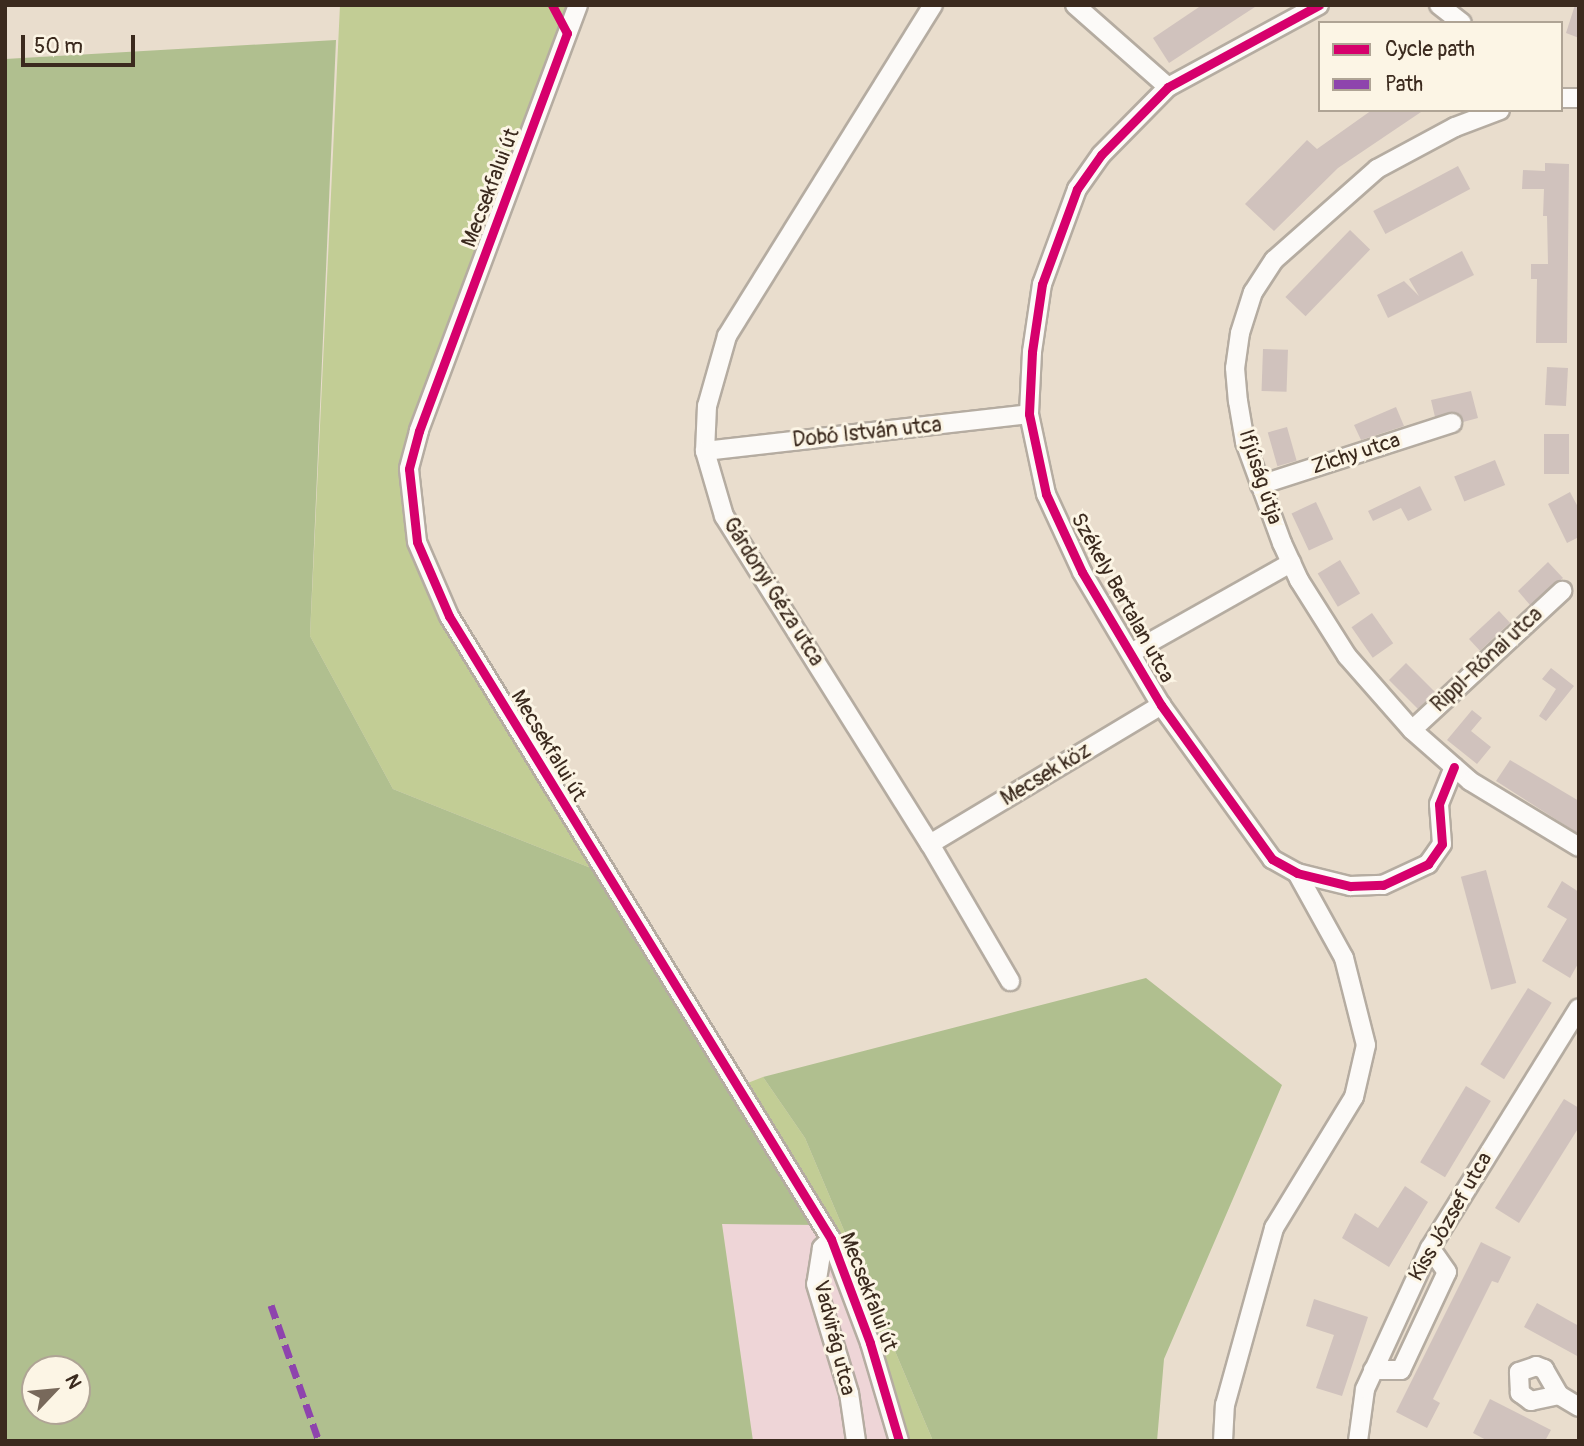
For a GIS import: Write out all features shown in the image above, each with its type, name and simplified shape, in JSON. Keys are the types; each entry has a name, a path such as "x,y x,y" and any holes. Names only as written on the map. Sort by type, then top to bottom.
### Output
{"street":[{"name":"Mecsekfalui út","path":"578,5 419,430 409,469 417,542 449,616 831,1239 870,1343 899,1441"},
{"name":"Gárdonyi Géza utca","path":"933,5 727,336 707,407 705,451 724,516 930,844 1010,981"},
{"path":"1074,5 1168,87"},
{"name":"Székely Bertalan utca","path":"1297,873 1272,859 1258,843 1161,705 1083,572 1046,494 1030,414 1032,352 1042,284 1077,190 1101,155 1168,87 1319,5"},
{"path":"1439,5 1459,21"},
{"name":"Ifjúság útja","path":"1495,112 1455,127 1377,169 1300,234 1274,260 1253,292 1235,368 1245,442 1260,485 1291,563 1346,656 1412,730 1454,767 1498,800 1579,847"},
{"name":"Dobó István utca","path":"705,451 1030,414"},
{"name":"Zichy utca","path":"1260,485 1452,423"},
{"path":"1131,653 1291,563"},
{"name":"Rippl-Rónai utca","path":"1412,730 1562,591"},
{"name":"Mecsek köz","path":"930,844 1161,705"},
{"path":"1297,873 1350,886 1383,885 1428,864 1442,844 1439,804 1454,767"},
{"path":"1223,1441 1225,1405 1273,1228 1354,1097 1366,1045 1345,958 1297,873"},
{"name":"Kiss József utca","path":"1358,1441 1365,1389 1430,1248 1579,1008"},
{"name":"Vadvirág utca","path":"831,1239 822,1248 816,1284 849,1393 856,1441"},
{"path":"1373,1370 1401,1370 1447,1272 1430,1248"},
{"path":"1559,1395 1579,1407"}],"shaded area":[{"path":"722,1223 823,1225 899,1441 753,1441"}],"green space":[{"path":"340,5 578,5 409,469 428,574 606,874 393,789 310,636"},
{"path":"336,40 310,636 393,789 606,874 823,1225 722,1224 753,1441 5,1441 5,59"},
{"path":"1146,978 1282,1085 1164,1359 1157,1441 933,1441 805,1138 763,1077"},
{"path":"763,1077 805,1138 933,1441 899,1441 850,1287 740,1086"}],"building":[{"path":"1202,5 1258,5 1169,63 1153,38"},
{"path":"1575,5 1579,5 1579,38 1566,33"},
{"path":"1369,112 1421,112 1338,168 1274,231 1245,204 1307,140 1317,149"},
{"path":"1545,163 1569,164 1567,343 1536,343 1537,279 1531,279 1531,264 1548,264 1547,216 1543,216 1544,189 1522,189 1523,170 1545,171"},
{"path":"1458,166 1470,189 1385,234 1373,211"},
{"path":"1350,230 1370,249 1306,316 1285,297"},
{"path":"1462,251 1474,275 1388,318 1377,295 1404,281 1419,296 1409,279"},
{"path":"1263,349 1288,350 1287,392 1262,391"},
{"path":"1547,367 1568,368 1566,406 1545,405"},
{"path":"1471,391 1478,418 1463,422 1454,412 1435,417 1431,400"},
{"path":"1396,407 1404,426 1361,440 1354,425"},
{"path":"1287,427 1297,461 1277,466 1268,433"},
{"path":"1544,434 1569,434 1569,474 1544,474"},
{"path":"1495,460 1505,485 1464,502 1454,476"},
{"path":"1420,486 1432,510 1408,521 1401,508 1373,521 1368,511"},
{"path":"1570,492 1579,509 1579,537 1567,543 1548,504"},
{"path":"1316,502 1333,539 1309,551 1292,513"},
{"path":"1340,560 1360,593 1338,607 1318,573"},
{"path":"1548,562 1563,578 1530,605 1518,591"},
{"path":"1499,611 1510,623 1480,651 1469,639"},
{"path":"1372,613 1393,643 1373,658 1352,627"},
{"path":"1406,663 1435,692 1418,709 1389,680"},
{"path":"1551,668 1574,686 1546,721 1539,716 1556,689 1542,679"},
{"path":"1472,710 1482,718 1471,731 1491,747 1477,764 1447,740"},
{"path":"1510,760 1579,801 1579,834 1496,781"},
{"path":"1486,870 1516,983 1491,990 1461,877"},
{"path":"1562,881 1579,892 1579,962 1570,978 1542,961 1567,919 1547,907"},
{"path":"1528,988 1552,1003 1504,1079 1480,1064"},
{"path":"1466,1086 1491,1101 1445,1177 1420,1162"},
{"path":"1564,1099 1579,1108 1579,1127 1519,1223 1495,1208"},
{"path":"1405,1186 1428,1202 1389,1267 1342,1238 1355,1213 1378,1228"},
{"path":"1481,1242 1511,1257 1498,1283 1492,1281 1433,1399 1440,1403 1427,1428 1396,1412"},
{"path":"1314,1299 1368,1317 1342,1396 1316,1388 1334,1335 1306,1326"},
{"path":"1537,1303 1579,1326 1579,1357 1524,1327"},
{"path":"1490,1399 1551,1430 1545,1441 1488,1441 1473,1433"}],"marked path":[{"path":"271,1305 319,1441"}],"cycle path":[{"path":"552,5 567,33 419,431 409,469 417,542 449,616 831,1239 870,1343 899,1441"},
{"path":"1319,5 1168,87 1101,155 1077,189 1042,284 1032,352 1029,414 1046,494 1082,572 1161,705 1272,859 1297,873 1350,886 1383,885 1428,864 1442,844 1439,804 1454,767"}]}
